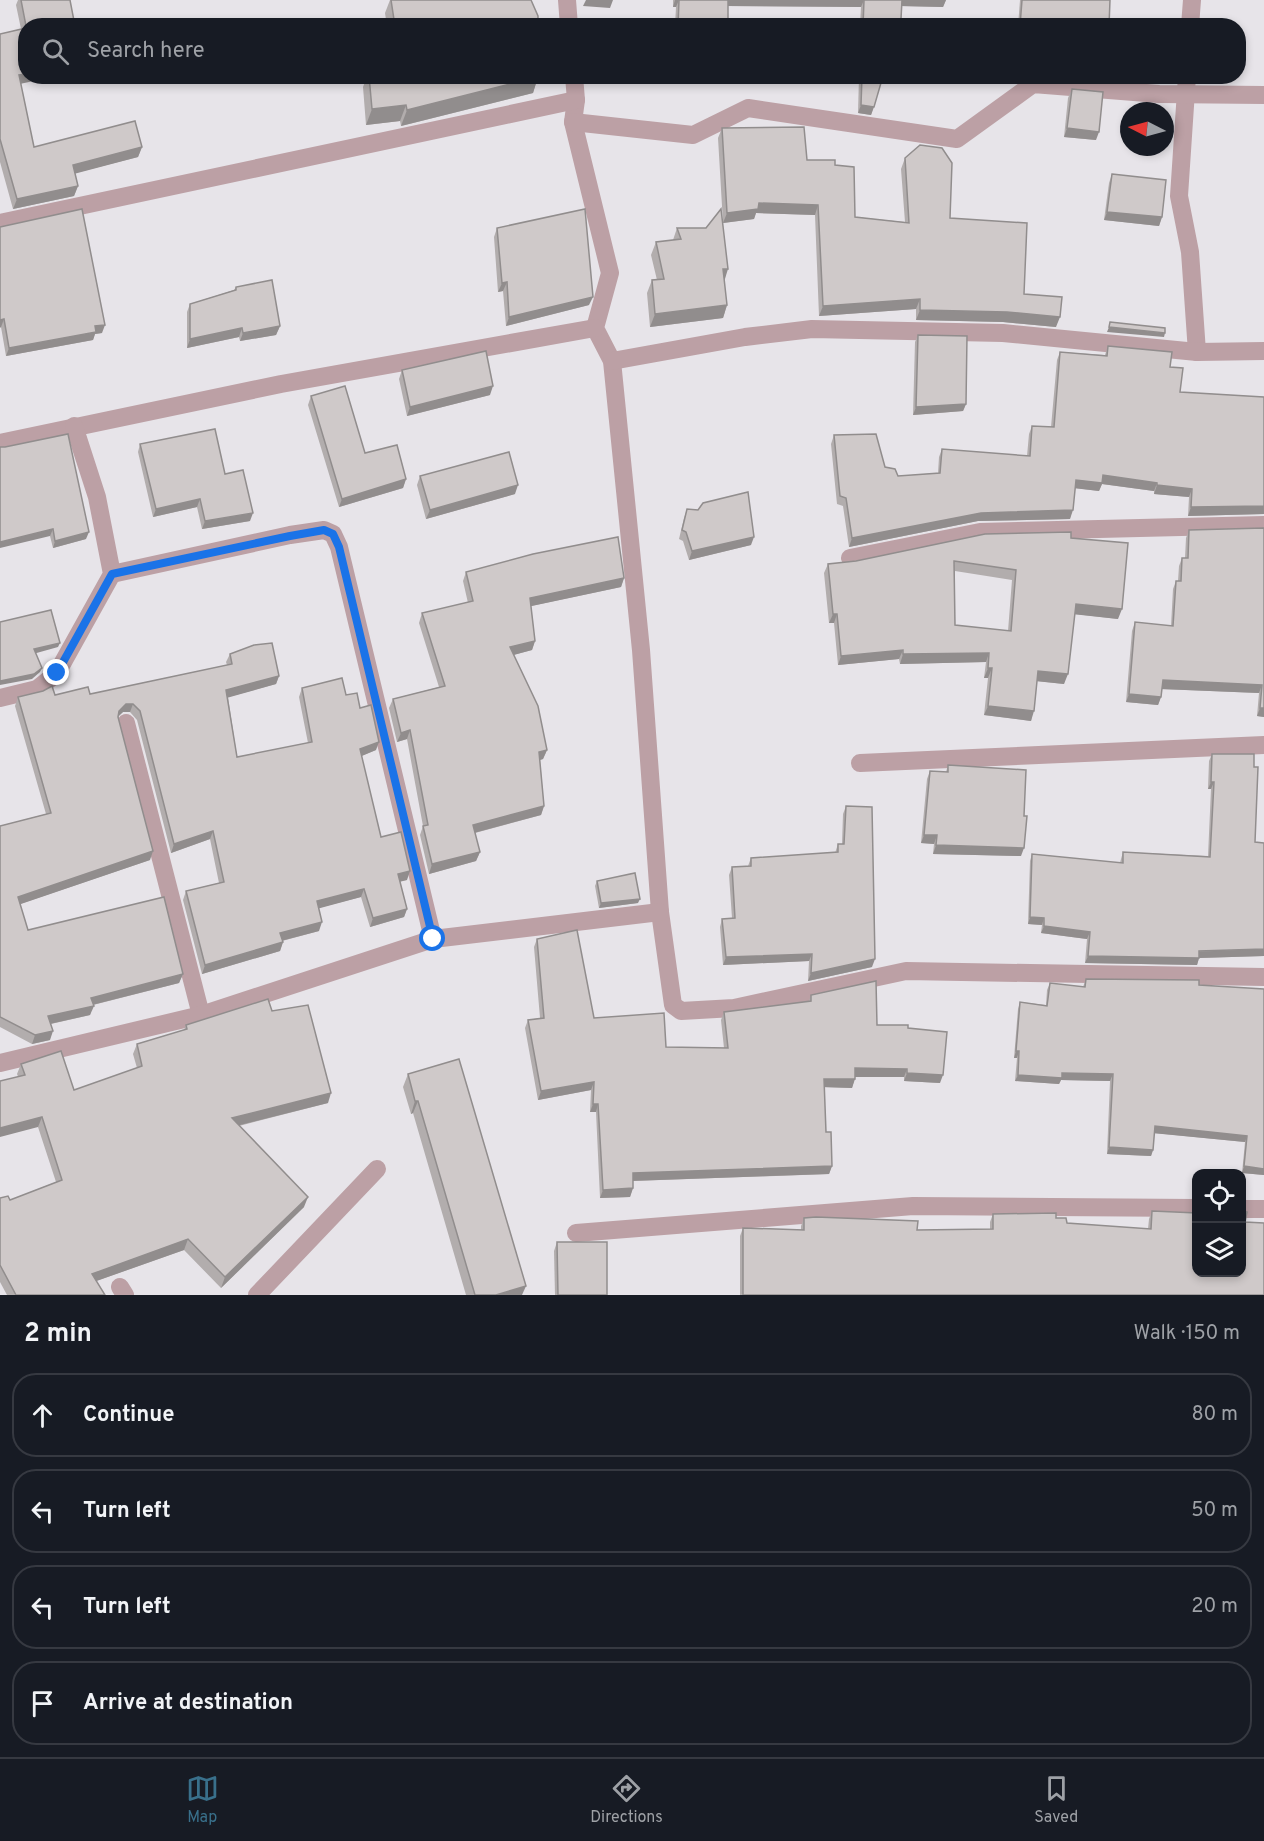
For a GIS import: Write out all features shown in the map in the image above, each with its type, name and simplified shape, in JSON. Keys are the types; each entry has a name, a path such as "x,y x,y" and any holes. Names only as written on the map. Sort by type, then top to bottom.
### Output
{"street":[{"path":"567,0 568,18"},
{"path":"1191,18 1192,0"},
{"path":"575,84 576,100 573,122 610,273 595,328 612,361 641,650 660,912 673,1005 681,1011 734,1008 906,971 1264,977"},
{"path":"573,122 693,135 748,108 957,139 1033,84 1186,85 1264,95"},
{"path":"1186,85 1179,196 1190,252 1197,352"},
{"path":"0,223 576,100"},
{"path":"0,443 281,384 595,328"},
{"path":"612,361 745,336 812,329 1003,333 1197,352 1264,351"},
{"path":"0,698 37,689 57,673 112,574 97,497 74,426"},
{"path":"850,558 980,532 1264,525"},
{"path":"112,574 290,536 324,530 333,534 339,547 433,939"},
{"path":"126,723 201,1015"},
{"path":"860,763 1264,745"},
{"path":"0,1063 201,1015 433,939 660,912"},
{"path":"257,1295 378,1169"},
{"path":"576,1233 913,1206 1192,1208"},
{"path":"1246,1209 1264,1209"}],"building":[{"path":"21,0 70,0 73,18 24,18"},
{"path":"391,0 531,0 538,16 538,18 394,18"},
{"path":"679,0 728,0 728,18 678,18"},
{"path":"864,0 902,0 901,18 863,18"},
{"path":"1022,0 1110,0 1109,18 1021,18"},
{"path":"18,30 18,84 21,84 34,147 135,121 142,147 73,165 78,186 17,199 0,139 0,34"},
{"path":"370,84 510,84 407,110 406,105 372,109"},
{"path":"862,84 881,84 874,107 861,105"},
{"path":"1072,89 1103,92 1099,132 1067,128"},
{"path":"804,127 807,160 835,160 835,165 854,167 855,217 909,223 905,158 920,145 942,148 952,163 950,218 1027,223 1024,294 1062,297 1060,317 1007,312 920,310 920,299 823,306 818,205 759,203 758,209 727,213 722,128"},
{"path":"1112,174 1166,180 1162,217 1107,212"},
{"path":"82,209 105,325 95,326 96,332 9,348 4,319 0,320 0,227"},
{"path":"585,209 593,297 509,317 507,282 502,283 497,228"},
{"path":"721,209 728,269 723,269 727,305 655,314 652,280 664,279 656,242 681,239 677,228 706,228"},
{"path":"272,280 280,326 243,333 242,328 190,339 190,304 236,290 236,287"},
{"path":"1110,322 1165,328 1165,333 1109,327"},
{"path":"918,335 967,336 966,404 916,407"},
{"path":"1108,346 1172,352 1170,367 1183,368 1180,392 1264,397 1264,506 1191,507 1192,489 1103,475 1102,483 1076,480 1073,510 981,513 852,538 846,498 840,496 834,435 876,434 885,467 895,469 898,476 940,473 942,449 1030,456 1032,426 1054,427 1060,352 1107,356"},
{"path":"486,351 493,386 410,407 402,370"},
{"path":"345,386 365,453 397,445 406,479 342,499 311,396"},
{"path":"215,429 225,474 243,470 253,513 205,521 200,499 156,509 140,444"},
{"path":"68,434 89,532 55,541 53,529 0,542 0,447"},
{"path":"509,452 518,485 430,510 420,476"},
{"path":"748,492 754,537 692,551 686,532 682,530 687,509 698,510 703,503"},
{"path":"1264,528 1264,708 1260,708 1262,685 1163,680 1161,697 1129,694 1135,622 1173,626 1176,581 1181,581 1182,558 1188,558 1189,530"},
{"path":"1071,532 1071,538 1128,543 1122,609 1076,604 1068,674 1038,671 1034,711 988,706 992,668 988,668 989,653 903,654 903,650 841,656 837,614 833,614 828,564 856,561 985,534","holes":["954,561 1016,570 1011,631 955,625"]},
{"path":"618,537 624,578 530,598 535,641 510,647 538,706 547,750 539,752 544,806 473,825 480,852 432,864 423,826 428,825 410,730 401,733 393,699 445,686 422,613 473,601 466,572 533,554"},
{"path":"51,610 60,643 34,649 42,668 34,674 0,681 0,622"},
{"path":"272,643 279,676 226,690 237,757 312,742 302,688 342,678 346,695 357,693 360,708 371,705 379,742 360,749 381,837 401,832 410,871 398,874 407,909 373,918 364,889 317,901 322,922 280,933 283,942 205,965 186,891 224,882 213,831 174,844 140,711 133,704 126,704 119,711 118,717 153,851 18,897 28,930 164,897 183,974 91,998 94,1006 48,1016 53,1031 35,1035 0,1017 0,826 51,813 18,697 43,691 52,686 55,695 88,687 90,694 232,664 230,654 254,645"},
{"path":"1212,754 1254,754 1254,767 1258,767 1255,842 1264,843 1264,949 1199,951 1199,958 1088,956 1090,932 1044,926 1044,918 1030,917 1032,854 1123,863 1123,852 1210,857 1214,782 1211,782"},
{"path":"948,765 1026,770 1024,816 1027,816 1024,848 936,845 937,835 924,835 930,771 948,772"},
{"path":"846,806 872,807 875,959 811,973 812,954 726,957 722,919 735,918 732,867 751,866 751,858 838,852 838,844 844,844"},
{"path":"635,873 640,899 601,903 597,881"},
{"path":"577,930 594,1018 664,1013 666,1047 728,1048 724,1012 811,1001 811,995 876,981 877,1025 908,1025 908,1028 947,1032 943,1075 907,1073 907,1069 855,1068 855,1079 824,1079 826,1132 831,1132 832,1166 633,1173 633,1188 603,1190 598,1104 593,1104 594,1082 541,1091 528,1020 544,1018 537,939"},
{"path":"1086,979 1199,980 1199,985 1264,989 1264,1169 1244,1166 1247,1136 1155,1126 1153,1150 1109,1147 1113,1074 1062,1073 1062,1078 1018,1075 1019,1051 1016,1051 1020,1002 1047,1006 1050,983 1085,987"},
{"path":"268,999 272,1011 308,1005 331,1093 232,1118 308,1197 225,1277 188,1239 92,1274 105,1295 16,1295 0,1265 0,1198 8,1196 10,1200 62,1180 42,1117 0,1128 0,1081 25,1075 21,1064 61,1051 74,1090 142,1066 137,1044 187,1029 186,1025"},
{"path":"459,1059 526,1286 496,1295 475,1295 408,1074"},
{"path":"1152,1211 1192,1213 1192,1277 1246,1277 1246,1222 1264,1223 1264,1295 743,1295 743,1228 804,1230 804,1218 918,1221 917,1230 993,1229 993,1214 1056,1213 1056,1218 1066,1218 1067,1223 1151,1229"},
{"path":"557,1242 607,1242 607,1295 558,1295"}],"route":[{"path":"57,673 79,629 112,574 290,536 324,530 333,534 339,547 433,939"}]}
